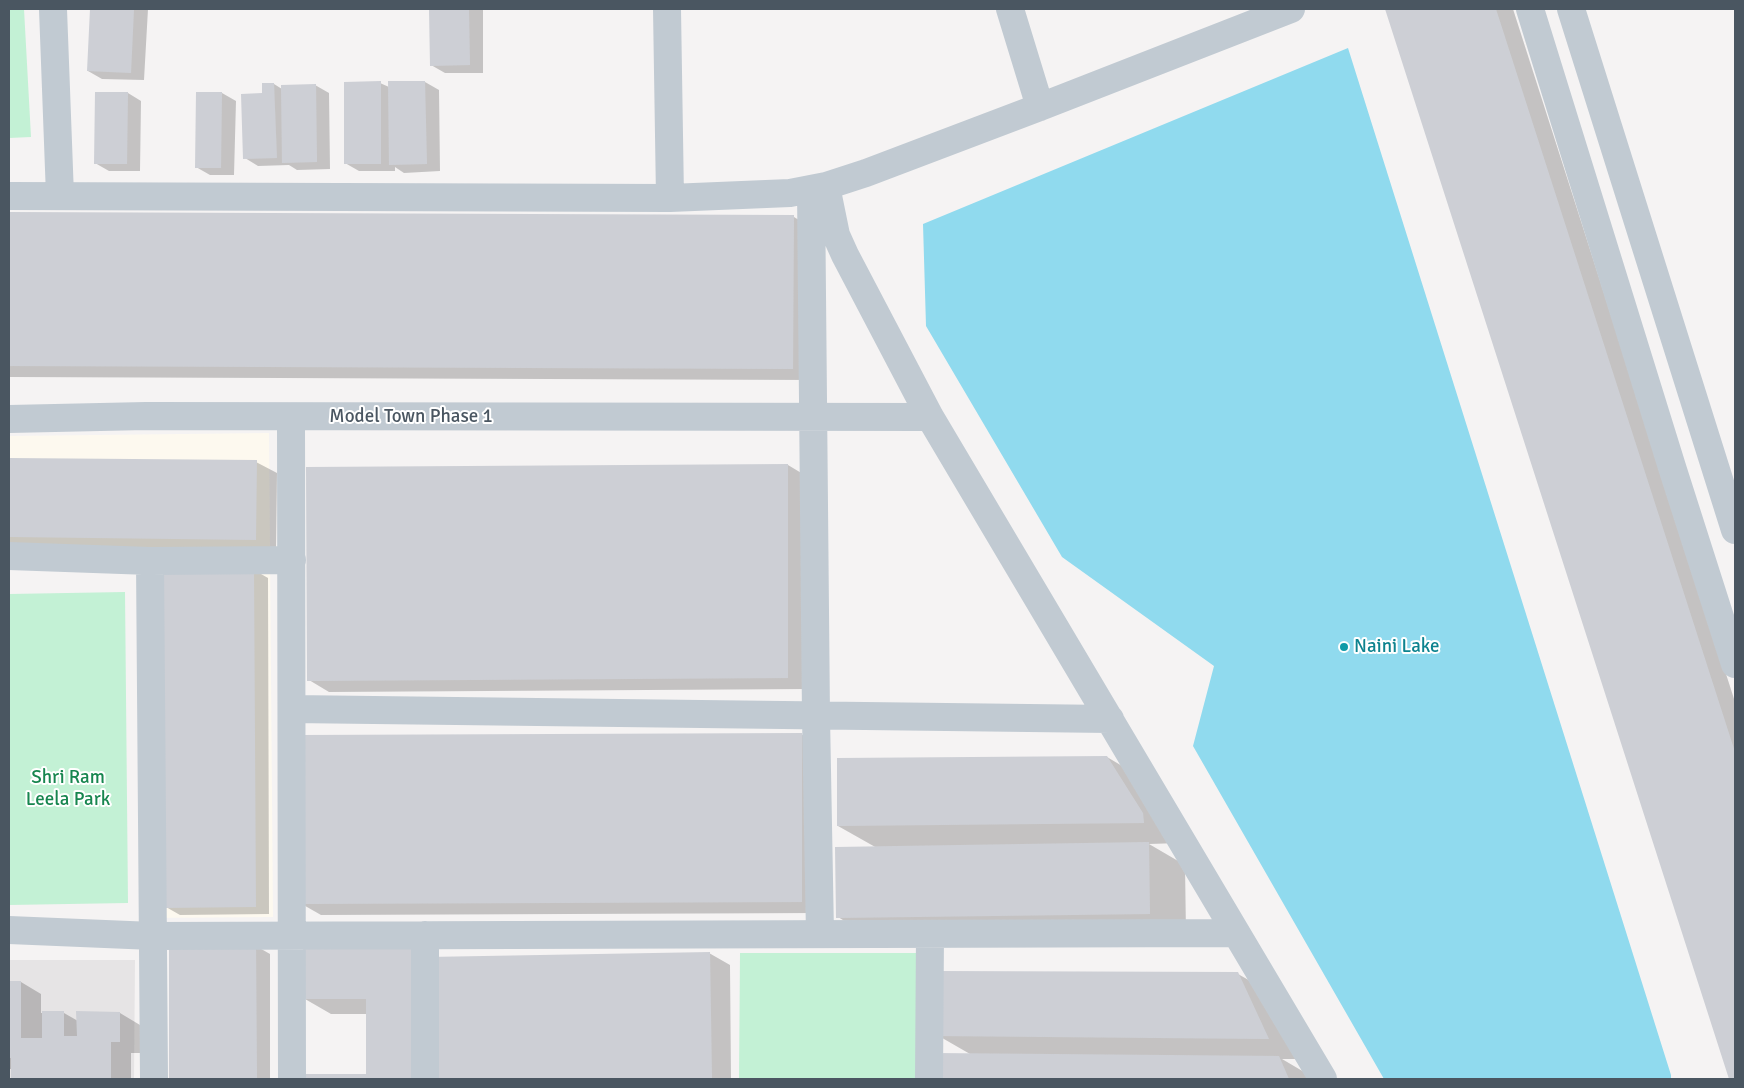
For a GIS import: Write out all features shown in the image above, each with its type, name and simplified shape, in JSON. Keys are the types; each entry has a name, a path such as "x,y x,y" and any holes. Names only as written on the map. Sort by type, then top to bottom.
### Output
{"street":[{"path":"53,9 60,196"},
{"path":"667,9 670,198"},
{"path":"1010,9 1040,107"},
{"path":"9,196 670,198 790,193 819,187 1040,107 1235,19 1291,9"},
{"path":"1530,9 1735,664"},
{"path":"1571,9 1726,472 1735,530"},
{"path":"819,187 845,255 930,417 1323,1079"},
{"path":"819,187 814,417 820,934"},
{"name":"Model Town Phase 1","path":"9,419 146,416 930,417"},
{"path":"292,416 292,1079"},
{"path":"1672,467 1726,472"},
{"path":"9,556 150,560 292,560"},
{"path":"150,560 154,1079"},
{"path":"292,709 1110,719"},
{"path":"9,930 153,936 1236,933"},
{"path":"929,1079 930,934"},
{"path":"425,935 425,1079"}],"shaded area":[{"path":"269,433 273,917 147,918 143,554 9,555 9,436"},
{"path":"9,960 135,960 134,1079 9,1079"}],"green space":[{"path":"9,9 24,9 31,137 9,138"},
{"name":"Shri Ram Leela Park","path":"125,592 128,903 9,905 9,594"},
{"path":"740,953 920,953 919,1079 739,1079"}],"water":[{"name":"Naini Lake","path":"1348,48 1671,1079 1384,1079 1193,746 1214,666 1062,557 926,326 923,224"}],"building":[{"path":"90,9 134,9 131,73 87,71"},
{"path":"429,9 469,9 470,65 430,66"},
{"path":"1385,9 1496,9 1735,752 1735,1079 1729,1079"},
{"path":"381,81 381,164 344,164 344,82"},
{"path":"388,81 425,81 427,164 389,165"},
{"path":"262,83 274,83 277,158 243,159 241,94 262,93"},
{"path":"316,84 317,162 282,163 281,85"},
{"path":"95,92 128,92 127,164 94,164"},
{"path":"196,92 222,92 221,168 195,168"},
{"path":"9,212 794,215 793,369 9,366"},
{"path":"9,458 257,460 256,540 9,537"},
{"path":"788,464 788,678 307,681 306,467"},
{"path":"254,568 256,907 165,908 163,569"},
{"path":"802,733 802,902 299,904 299,735"},
{"path":"1107,756 1143,813 1144,823 837,826 837,758"},
{"path":"1149,842 1150,914 836,918 835,847"},
{"path":"256,945 257,1079 169,1079 169,946"},
{"path":"303,947 416,947 416,1079 302,1079 302,1074 366,1074 366,999 304,999"},
{"path":"710,952 712,1079 429,1079 427,957"},
{"path":"937,971 1238,972 1269,1039 936,1036"},
{"path":"9,981 21,981 21,1038 42,1038 42,1011 64,1011 64,1036 77,1036 76,1011 120,1012 120,1042 111,1042 111,1079 11,1079 11,1058 9,1058"},
{"path":"934,1053 1279,1056 1289,1079 933,1079"}],"place":[{"name":"Naini Lake","path":"1344,647"}]}
